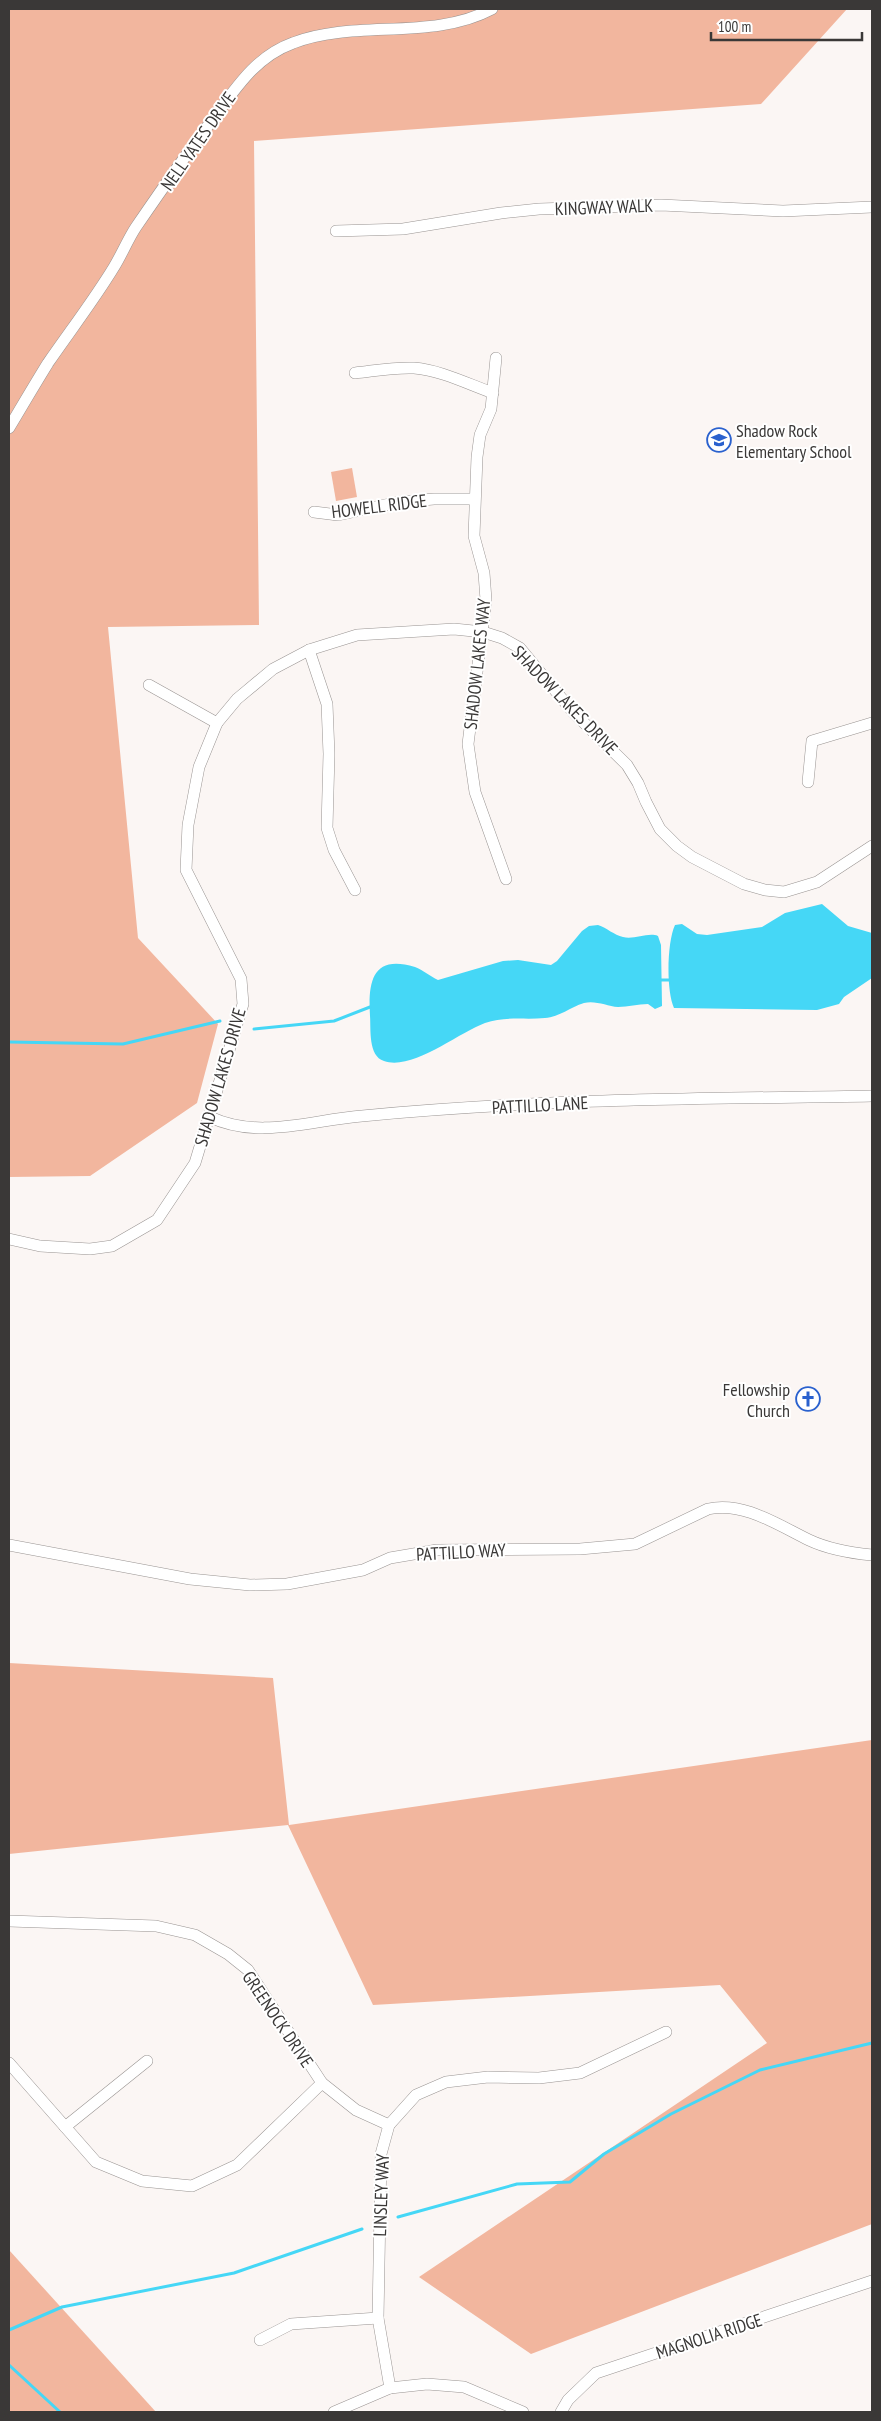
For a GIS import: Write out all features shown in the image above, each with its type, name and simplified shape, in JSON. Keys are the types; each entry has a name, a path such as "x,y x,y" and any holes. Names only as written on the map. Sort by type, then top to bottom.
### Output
{"street":[{"name":"NELL YATES DRIVE","path":"9,428 47,365 114,267 135,228 158,198 182,158 234,88 260,62 293,43 338,33 450,23 479,16 492,9"},
{"name":"KINGWAY WALK","path":"336,231 403,229 501,213 539,209 670,205 783,211 872,207"},
{"name":"SHADOW LAKES WAY","path":"496,358 491,409 480,435 474,500 474,536 484,572 486,600 468,744 475,792 506,879"},
{"path":"355,373 391,368 415,368 449,377 493,393"},
{"name":"HOWELL RIDGE","path":"314,512 338,515 399,502 434,499 474,500"},
{"name":"SHADOW LAKES DRIVE","path":"9,1239 40,1246 90,1249 112,1246 136,1234 157,1220 195,1163 244,1004 241,979 186,870 188,825 199,767 217,723 237,700 272,669 309,650 357,636 454,630 482,632 502,638 520,648 579,718 627,765 638,783 660,829 677,846 718,872 751,886 784,892 817,882 872,846"},
{"path":"309,650 327,704 329,754 327,828 334,850 355,890"},
{"path":"149,685 217,723"},
{"path":"808,782 812,742 872,723"},
{"name":"PATTILLO LANE","path":"210,1117 226,1124 254,1129 289,1127 360,1116 552,1103 872,1096"},
{"name":"PATTILLO WAY","path":"9,1545 190,1579 250,1585 286,1584 363,1570 390,1558 437,1550 580,1548 635,1544 708,1508 720,1506 737,1508 777,1523 810,1541 853,1554 872,1555"},
{"name":"GREENOCK DRIVE","path":"9,1921 156,1926 195,1935 228,1954 248,1970 322,2084 356,2110 389,2126"},
{"name":"LINSLEY WAY","path":"390,2388 378,2318 381,2154 389,2126 416,2095 446,2082 488,2077 540,2078 580,2073 666,2032"},
{"path":"65,2127 147,2061"},
{"path":"9,2063 96,2162 142,2182 192,2186 237,2165 322,2084"},
{"name":"MAGNOLIA RIDGE","path":"561,2412 568,2400 596,2373 872,2281"},
{"path":"260,2340 291,2324 378,2318"},
{"path":"334,2412 390,2388 427,2384 464,2387 523,2412"}],"shaded area":[{"path":"9,9 847,9 761,104 254,141 259,625 108,627 138,938 218,1024 197,1103 90,1176 9,1177"},
{"path":"352,468 357,497 336,501 331,472"},
{"path":"9,1663 273,1678 289,1825 872,1740 872,2224 531,2354 419,2277 767,2043 720,1985 373,2005 288,1825 9,1854"},
{"path":"9,2250 156,2412 9,2412"}],"water":[{"path":"822,904 848,926 872,933 872,978 844,997 839,1004 817,1010 674,1008 671,1000 668,966 670,943 675,925 682,924 697,934 707,935 762,927 785,913"},
{"path":"598,925 627,938 650,935 658,936 661,945 662,1006 655,1009 648,1004 618,1007 588,1002 550,1017 507,1019 485,1023 435,1050 408,1061 395,1063 384,1061 375,1054 371,1042 370,992 372,982 381,968 390,964 401,964 415,967 438,980 503,961 518,960 551,965 557,961 582,931 589,926"}],"waterway":[{"path":"661,980 669,980"},
{"path":"254,1029 334,1021 370,1007"},
{"path":"9,1042 123,1044 220,1021"},
{"path":"398,2217 517,2184 570,2182 604,2154 671,2114 760,2070 872,2043"},
{"path":"9,2330 62,2307 234,2273 362,2229"},
{"path":"9,2365 60,2412"}],"place":[{"name":"Shadow Rock Elementary School","path":"719,440"},
{"name":"Fellowship Church","path":"808,1399"}]}
